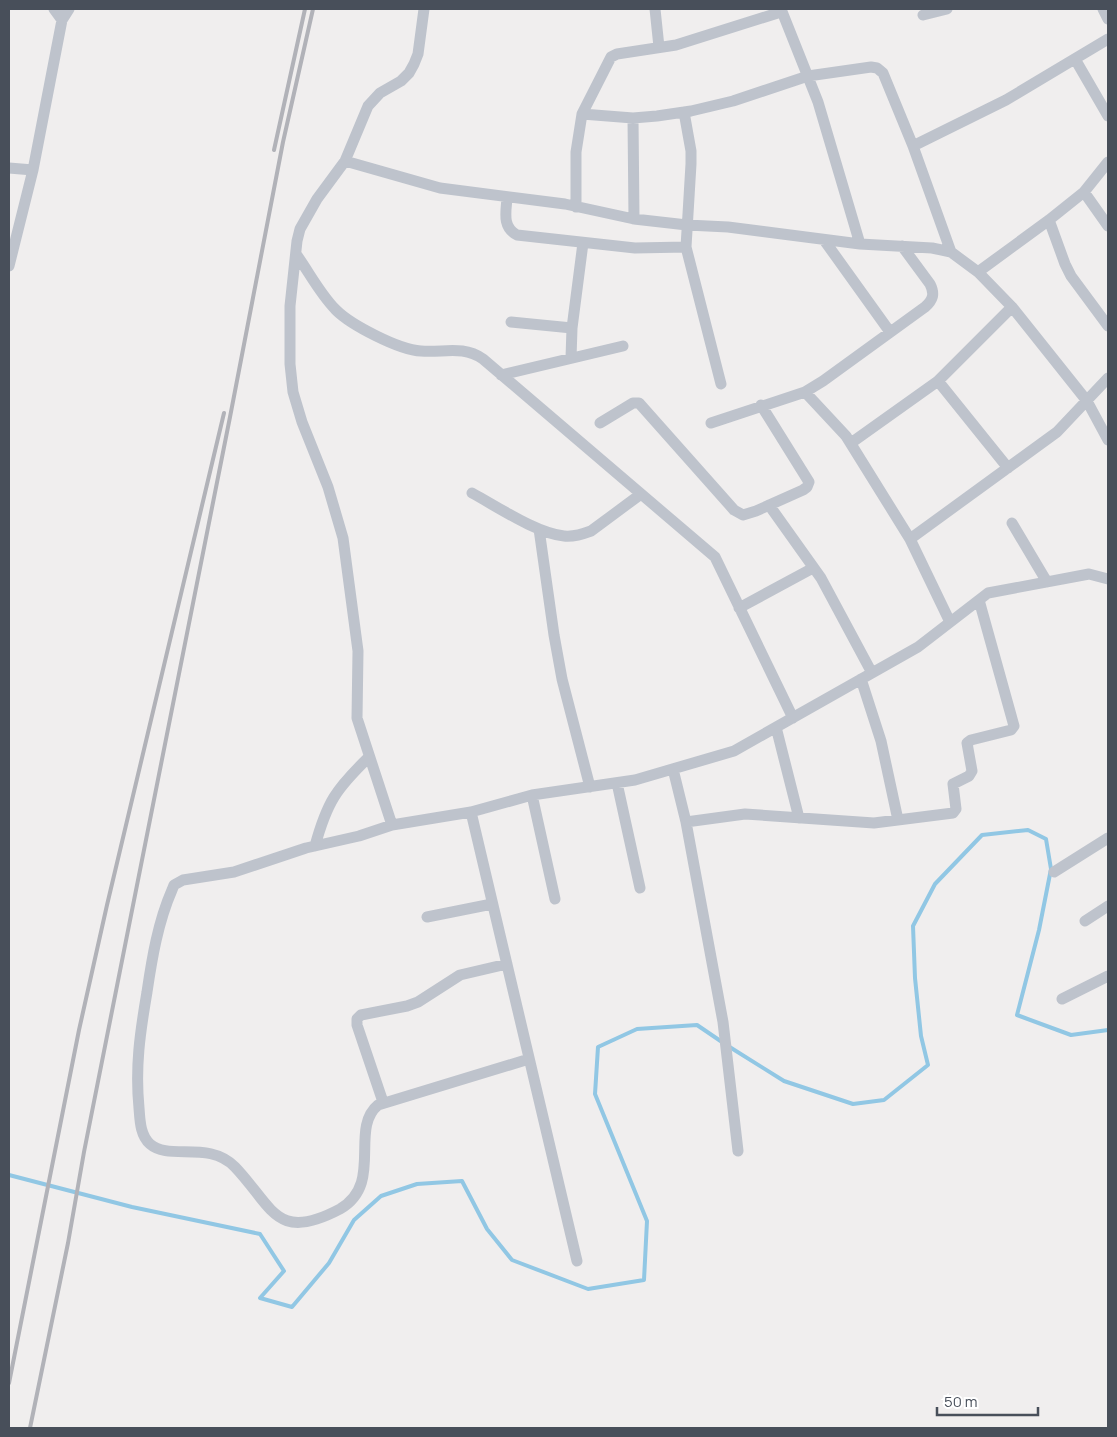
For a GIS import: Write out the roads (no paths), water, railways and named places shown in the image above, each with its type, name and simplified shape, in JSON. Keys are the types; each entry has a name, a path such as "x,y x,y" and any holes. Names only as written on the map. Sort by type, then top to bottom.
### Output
{"street":[{"path":"54,9 62,20"},
{"path":"9,266 33,170 62,20 69,9"},
{"path":"392,826 357,718 358,651 343,538 328,487 296,404 291,377 290,306 300,229 307,215 345,161 368,106 380,93 401,81 409,73 418,54 424,9"},
{"path":"655,9 659,48"},
{"path":"923,15 946,9"},
{"path":"1103,9 1108,20"},
{"path":"576,207 576,152 582,114 611,57 617,54 676,45 781,10 818,102 860,244"},
{"path":"913,146 1006,100 1108,40"},
{"path":"1075,59 1108,116"},
{"path":"582,114 633,118 684,112 733,101 808,76 871,67 877,68 883,73 913,146 951,252"},
{"path":"684,112 691,150 686,247 721,384"},
{"path":"633,118 634,219"},
{"path":"345,161 440,188 565,204 634,219 728,227 860,244 932,248 951,252 978,272 1012,307 1087,401 1108,440"},
{"path":"978,272 1084,192 1108,162"},
{"path":"9,168 33,170"},
{"path":"1084,192 1108,226"},
{"path":"507,198 506,223 513,233 522,237 643,248 686,247"},
{"path":"1049,220 1071,276 1108,326"},
{"path":"824,240 890,332"},
{"path":"572,358 572,328 583,243"},
{"path":"711,423 805,392 926,308 933,297 933,291 930,284 902,246"},
{"path":"296,254 330,303 347,318 384,340 412,351 463,351 472,353 501,375 715,557 793,718"},
{"path":"851,443 938,381 1012,307"},
{"path":"511,322 572,328"},
{"path":"501,375 623,346"},
{"path":"910,539 1057,432 1108,378"},
{"path":"938,381 1008,468"},
{"path":"805,392 851,443 910,539 950,622"},
{"path":"600,422 633,403 639,403 734,510 744,515 803,490 809,482 762,405"},
{"path":"472,494 540,529 563,536 583,534 591,530 642,494"},
{"path":"769,505 821,578 872,673"},
{"path":"1012,523 1047,582"},
{"path":"540,529 554,635 567,698 590,787"},
{"path":"739,608 813,568"},
{"path":"529,1059 383,1102 374,1108 367,1126 360,1190 351,1201 340,1209 308,1222 291,1223 280,1218 236,1168 223,1158 204,1152 162,1150 149,1143 142,1131 137,1092 138,1050 150,969 161,922 174,885 183,880 234,872 314,846 392,826 471,812 532,795 636,780 734,751 918,647 988,594 1089,574 1108,579"},
{"path":"686,822 745,814 874,823 953,813 956,808 952,784 969,776 972,771 967,743 971,740 1014,728 1014,722 979,600"},
{"path":"861,679 881,742 898,820"},
{"path":"776,727 799,818"},
{"path":"314,846 329,804 338,789 369,757"},
{"path":"672,769 686,822 722,1022 738,1152"},
{"path":"617,783 640,888"},
{"path":"532,795 556,899"},
{"path":"471,812 578,1261"},
{"path":"1054,872 1108,840"},
{"path":"427,917 492,904"},
{"path":"1085,921 1108,906"},
{"path":"383,1102 357,1025 357,1019 366,1014 407,1006 426,998 460,975 507,964"},
{"path":"1062,999 1108,976"}],"waterway":[{"path":"728,1046 784,1081 853,1104 884,1100 928,1065 921,1036 915,978 913,926 935,884 982,835 1028,830 1046,839 1051,869 1039,930 1017,1015 1071,1035 1108,1030"},
{"path":"9,1175 132,1207 260,1234 284,1271 260,1298 292,1307 329,1263 354,1220 381,1196 417,1184 462,1181 487,1229 512,1260 588,1289 644,1280 647,1221 595,1094 598,1047 637,1029 697,1025 722,1042"}],"railway":[{"path":"274,150 305,9"},
{"path":"30,1428 68,1243 84,1152 283,142 313,9"},
{"path":"9,1383 79,1030 224,413"}]}
